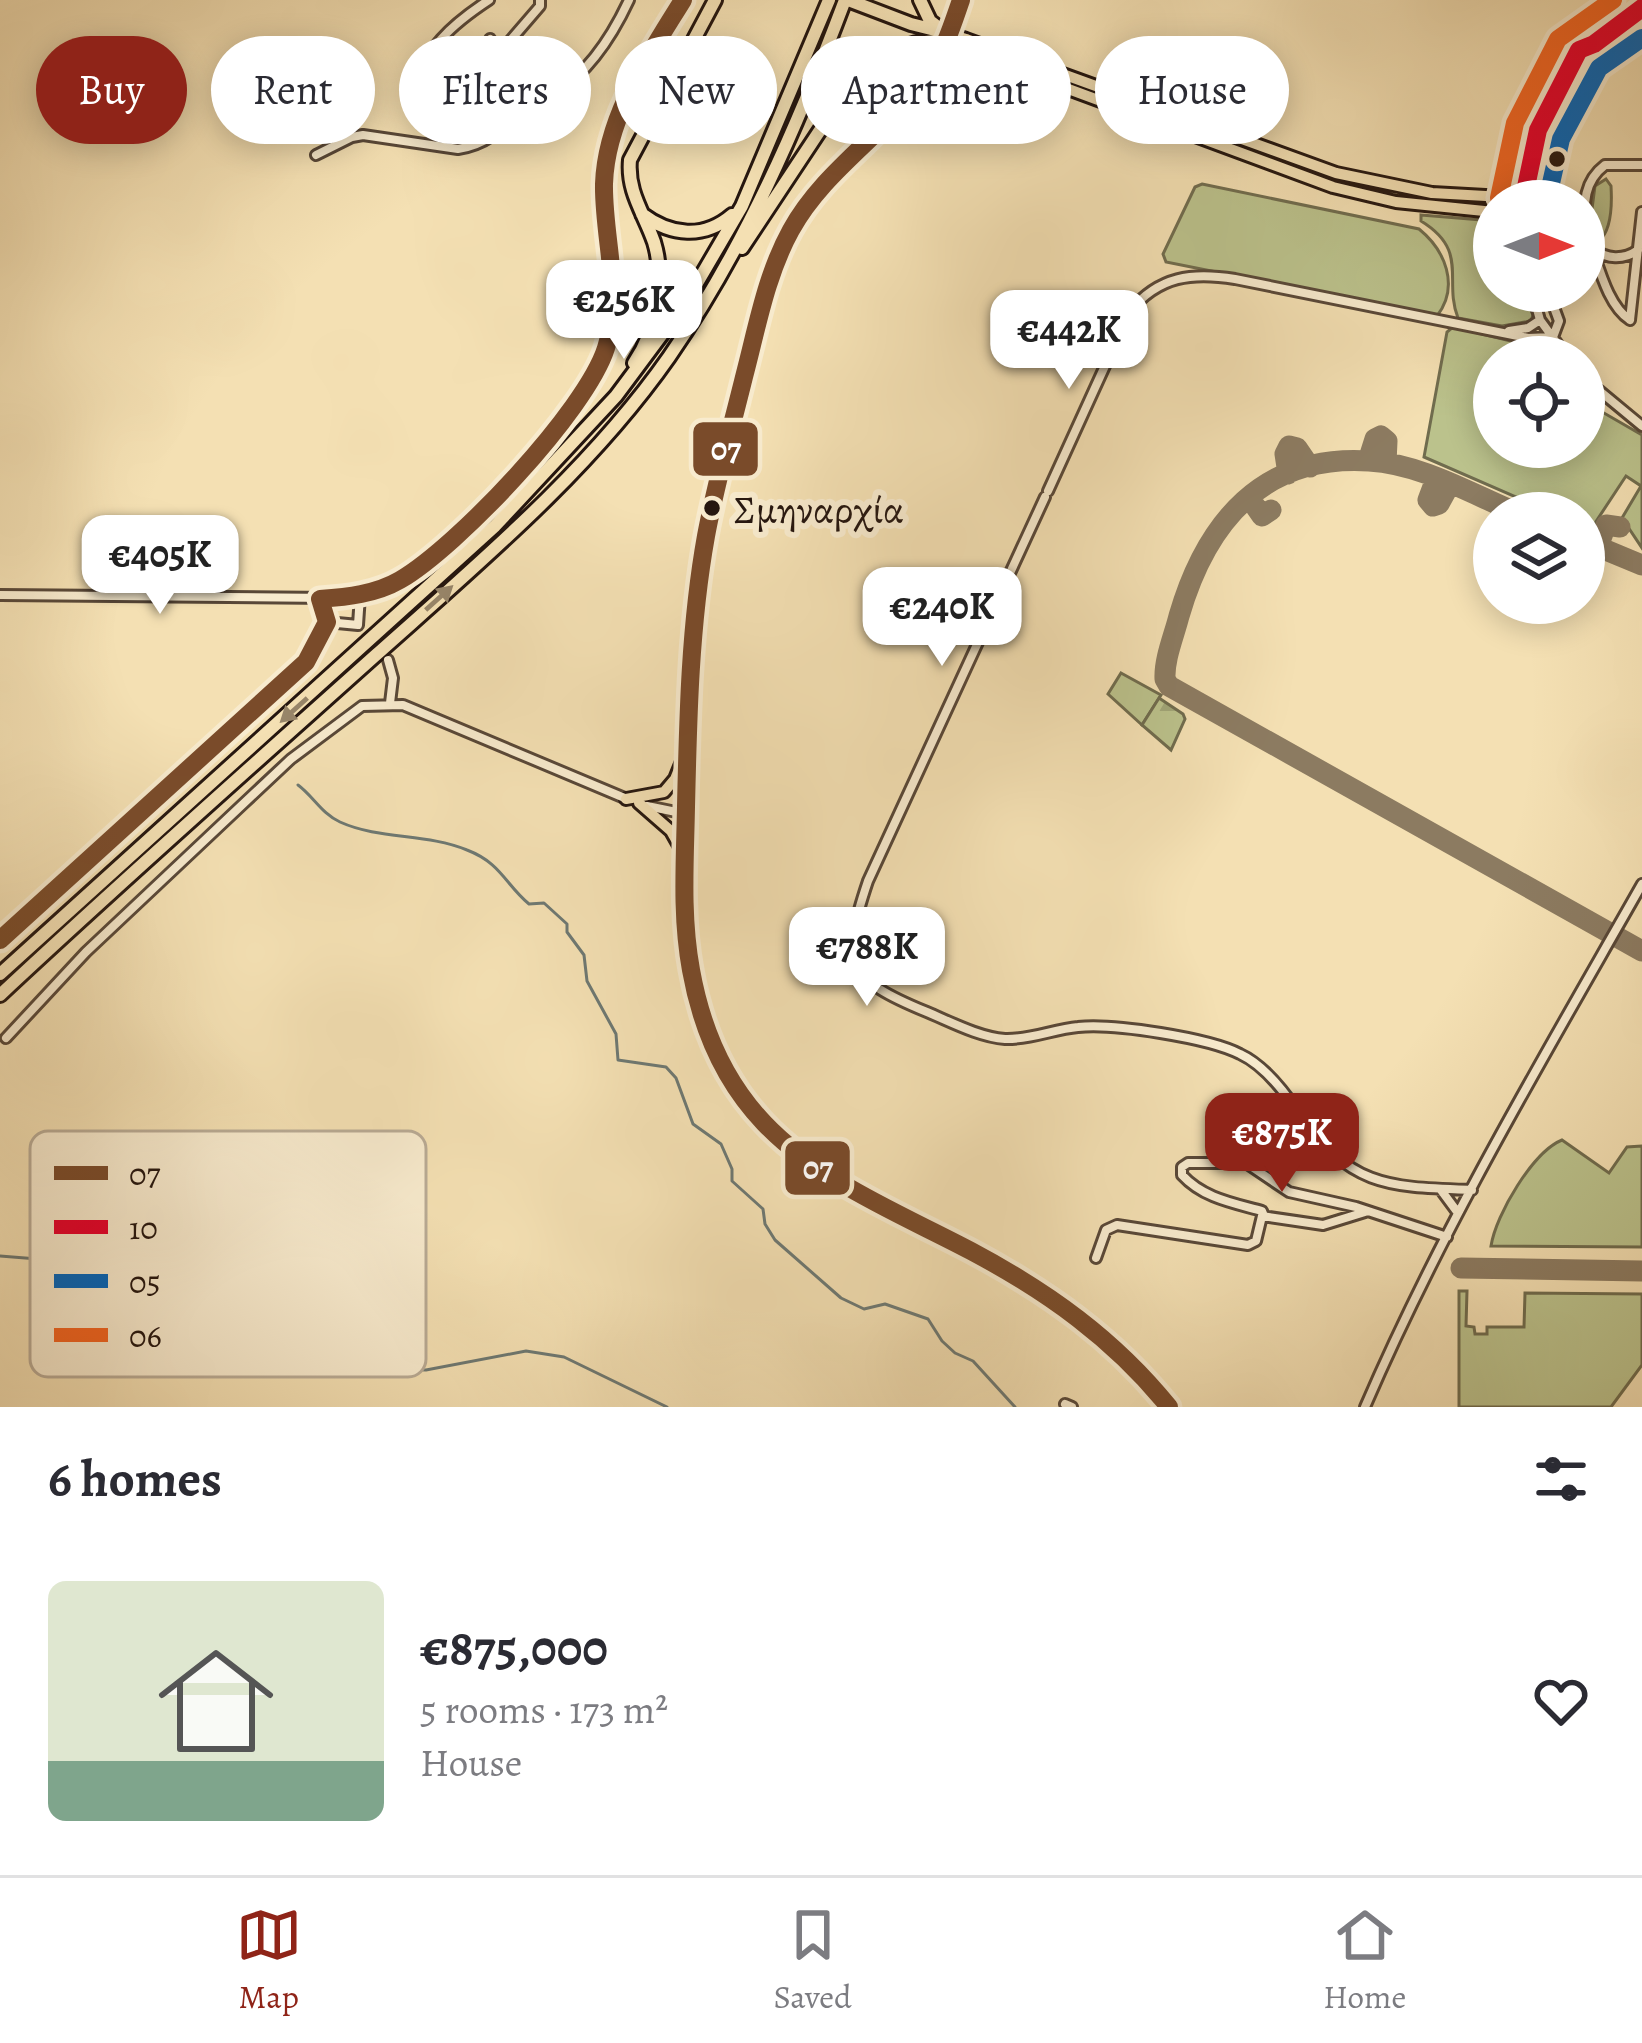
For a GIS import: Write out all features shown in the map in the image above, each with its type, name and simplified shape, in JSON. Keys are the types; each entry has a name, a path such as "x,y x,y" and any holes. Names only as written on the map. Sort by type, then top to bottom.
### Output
{"highway":[{"path":"534,488 626,374 651,330 659,271 654,244 628,178 630,160 715,0"},
{"path":"0,974 534,488 616,396 715,256 830,11 846,0 940,36"},
{"path":"920,0 940,36"},
{"path":"716,283 774,172 830,11"},
{"path":"0,995 530,513 638,398 810,144"},
{"path":"641,213 658,226 689,232 720,224 742,206"}],"main road":[{"path":"940,36 961,0"},
{"path":"1598,48 1642,8"},
{"path":"1544,180 1550,137 1583,65 1582,46 1598,48 1642,20"},
{"path":"1527,180 1538,133 1559,88 1583,65 1600,65 1598,48"},
{"path":"1071,82 1352,178 1473,196"},
{"path":"1071,86 1334,187 1396,202 1473,210"},
{"path":"868,144 807,206 779,257 712,500 688,745 688,950 696,993 726,1070 752,1110 784,1145 827,1174 1082,1316 1124,1353 1169,1407"},
{"path":"633,801 664,792 675,779 688,745"},
{"path":"633,801 671,831 686,858"}],"street":[{"path":"444,36 489,0"},
{"path":"514,36 540,0"},
{"path":"591,65 613,35 629,0"},
{"path":"0,595 320,599 360,595 408,576 464,529 596,374 606,349 611,312 606,158 622,112 683,0"},
{"path":"316,155 363,135 399,139"},
{"path":"437,144 470,148 477,144"},
{"path":"1594,180 1601,167 1642,165"},
{"path":"1605,281 1628,320 1642,212"},
{"path":"1605,255 1627,256 1639,250"},
{"path":"1472,1190 1384,1183 1348,1167 1321,1142 1286,1094 1241,1054 1169,1035 1086,1026 1000,1038 884,994 862,977 853,937 868,881 1130,311 1150,290 1193,275 1222,277 1521,336"},
{"path":"1538,312 1552,336"},
{"path":"1495,331 1528,328 1540,320"},
{"path":"1605,395 1642,426"},
{"path":"327,622 361,629 360,595"},
{"path":"0,940 306,662 327,622 320,599"},
{"path":"388,660 393,678 390,704"},
{"path":"6,1038 86,952 291,759 357,708 390,704 429,715 633,801 686,814"},
{"path":"1365,1407 1458,1214 1642,884"},
{"path":"1264,1216 1262,1211 1193,1187 1182,1175 1182,1167 1188,1163 1246,1163 1289,1192 1365,1212"},
{"path":"1440,1189 1458,1214"},
{"path":"1096,1258 1106,1230 1117,1225 1248,1245 1256,1241 1258,1221 1264,1216 1323,1226 1380,1212 1447,1237"}],"green space":[{"path":"1606,179 1611,186 1605,232 1605,180"},
{"path":"1202,184 1419,229 1436,247 1446,269 1444,305 1437,316 1166,262 1163,254 1195,187"},
{"path":"1421,215 1473,219 1473,312 1532,312 1531,321 1502,326 1458,318 1450,255 1436,232 1421,221"},
{"path":"1453,327 1490,336 1473,336 1473,468 1605,468 1605,414 1642,435 1642,548 1622,518 1641,486 1626,476 1605,508 1605,492 1505,492 1424,457 1447,332"},
{"path":"1121,673 1161,695 1142,725 1108,694"},
{"path":"1159,698 1185,719 1171,750 1142,725"},
{"path":"1562,1140 1609,1173 1627,1147 1642,1146 1642,1247 1491,1246 1518,1186 1539,1157"},
{"path":"1459,1291 1467,1291 1466,1326 1474,1327 1475,1334 1487,1334 1487,1327 1524,1327 1525,1293 1642,1294 1642,1365 1611,1407 1459,1407"}],"waterway":[{"path":"298,785 340,822 467,850 495,868 529,904 544,903 567,924 567,932 584,955 587,981 616,1034 618,1060 666,1067 676,1078 693,1124 721,1144 732,1181 763,1209 775,1240 841,1298 864,1309 885,1304 928,1319 942,1341 973,1361 1015,1407"},
{"path":"0,1256 30,1258"},
{"path":"426,1370 526,1351 564,1357 667,1407"}],"taxiway":[{"path":"1368,461 1375,439 1381,436 1387,441 1386,463"},
{"path":"1288,474 1285,454 1289,446 1297,448 1310,467"},
{"path":"1473,493 1407,468 1369,461 1331,462 1269,482 1244,501 1205,552 1179,616 1165,679 1169,686 1642,951"},
{"path":"1434,484 1428,500 1433,506 1450,484"},
{"path":"1244,502 1253,503 1262,516 1271,510"},
{"path":"1605,528 1620,527"},
{"path":"1605,550 1642,565"},
{"path":"1461,1268 1642,1271"}],"tunnel":[{"path":"364,632 388,660"}],"transit line":[{"name":"07","path":"0,940 306,662 327,622 320,599 381,589 424,563 485,509 573,406 594,375 611,328 613,287 604,184 612,135 632,88 683,0"},
{"name":"07","path":"961,0 928,74 805,208 782,247 763,302 714,496 696,603 684,888 688,950 695,991 716,1052 750,1107 786,1144 836,1180 1053,1300 1126,1360 1169,1407"},
{"name":"06","path":"1503,180 1515,123 1558,39 1613,0"},
{"name":"10","path":"1527,180 1538,130 1579,50 1642,8"},
{"name":"05","path":"1552,180 1561,139 1599,68 1642,38"}],"place":[{"name":"Σμηναρχία","path":"712,508"}]}
